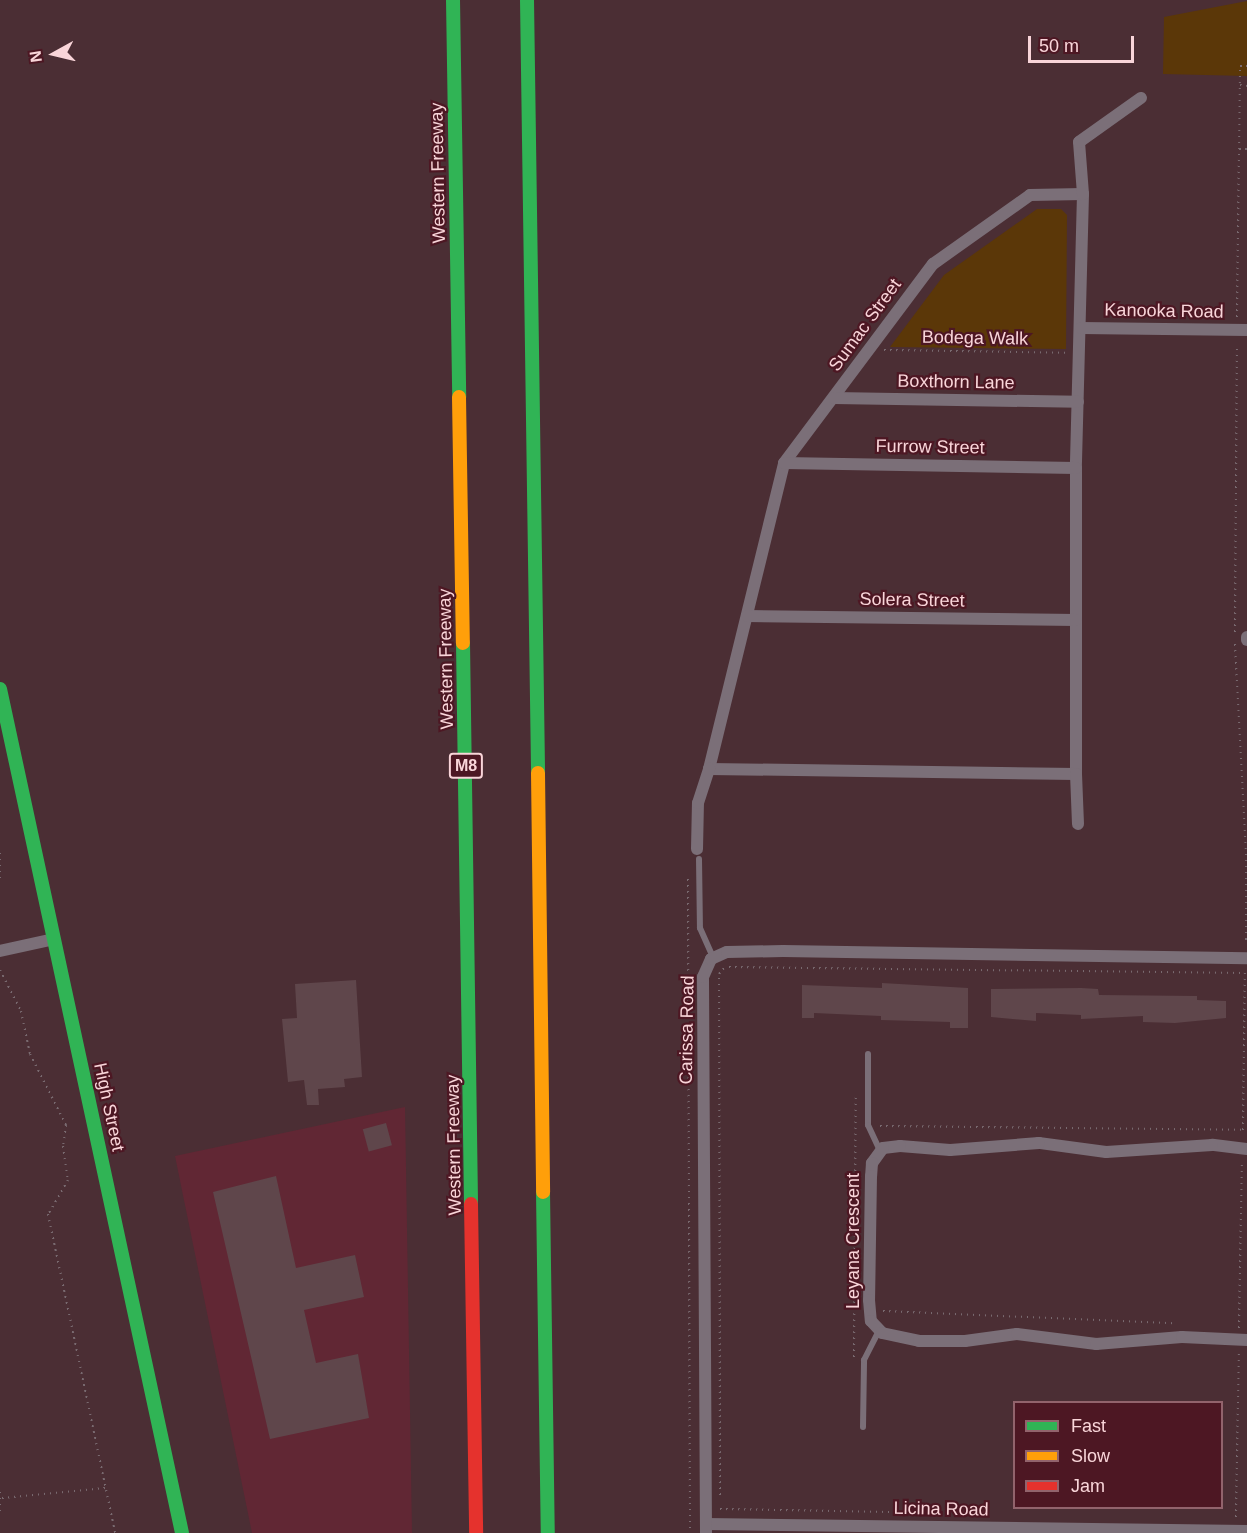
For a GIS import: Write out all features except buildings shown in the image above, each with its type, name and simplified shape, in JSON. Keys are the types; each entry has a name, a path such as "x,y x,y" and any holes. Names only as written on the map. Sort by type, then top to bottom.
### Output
{"main road":[{"name":"Western Freeway","path":"453,0 476,1533"},
{"path":"527,0 548,1533"},
{"name":"High Street","path":"0,689 182,1533"}],"street":[{"path":"1077,824 1076,468 1083,194 1079,142 1141,98"},
{"name":"Sumac Street","path":"698,854 698,803 709,769 784,463 933,264 1030,195 1083,194"},
{"name":"Kanooka Road","path":"1081,328 1242,330"},
{"name":"Boxthorn Lane","path":"834,399 1078,402"},
{"name":"Furrow Street","path":"784,463 1076,468"},
{"name":"Solera Street","path":"747,616 1076,620"},
{"path":"709,769 1076,774"},
{"path":"0,951 54,939"},
{"name":"Carissa Road","path":"706,1528 703,977 713,957 727,952 783,951 1246,958"},
{"path":"880,1150 891,1145 950,1150 1019,1143 1117,1152 1192,1145 1245,1148"},
{"name":"Leyana Crescent","path":"880,1150 872,1163 871,1176 869,1300 871,1321 879,1330 890,1336 943,1342 1017,1334 1119,1344 1182,1337 1243,1340"},
{"name":"Licina Road","path":"706,1528 720,1524 1247,1531"}],"lane":[{"path":"698,854 699,920 713,957"},
{"path":"868,1054 868,1125 880,1150"},
{"path":"863,1427 864,1360 879,1330"}],"path":[{"path":"1236,1517 1243,1340 1239,1326 1245,1148 1243,1130 1246,833 1235,659 1242,330 1240,66 1247,66"},
{"path":"1240,85 1247,86"},
{"path":"1239,149 1247,149"},
{"name":"Bodega Walk","path":"869,350 1080,353"},
{"path":"0,853 0,881"},
{"path":"688,879 690,1533"},
{"path":"720,1524 719,974 726,967 1245,973"},
{"path":"0,970 21,1011 30,1054 66,1125 63,1146 68,1180 48,1214 115,1533"},
{"path":"854,1359 856,1094"},
{"path":"856,1125 1243,1130"},
{"path":"869,1300 879,1300 882,1310 904,1314 1180,1324"},
{"path":"1227,1325 1239,1326"},
{"path":"2,1498 106,1488"},
{"path":"0,1492 2,1498 0,1515"}],"shaded area":[{"path":"1247,1 1247,76 1163,74 1164,17"},
{"path":"1037,209 1061,209 1067,215 1066,349 890,347 944,275"},
{"path":"405,1107 412,1533 252,1533 175,1156"}],"traffic: fast":[{"path":"453,0 459,397"},
{"path":"527,0 538,773"},
{"path":"463,643 471,1204"},
{"path":"0,689 182,1533"},
{"path":"543,1192 548,1533"}],"traffic: slow":[{"path":"459,397 463,643"},
{"path":"538,773 543,1192"}],"traffic: jam":[{"path":"471,1204 476,1533"}]}
